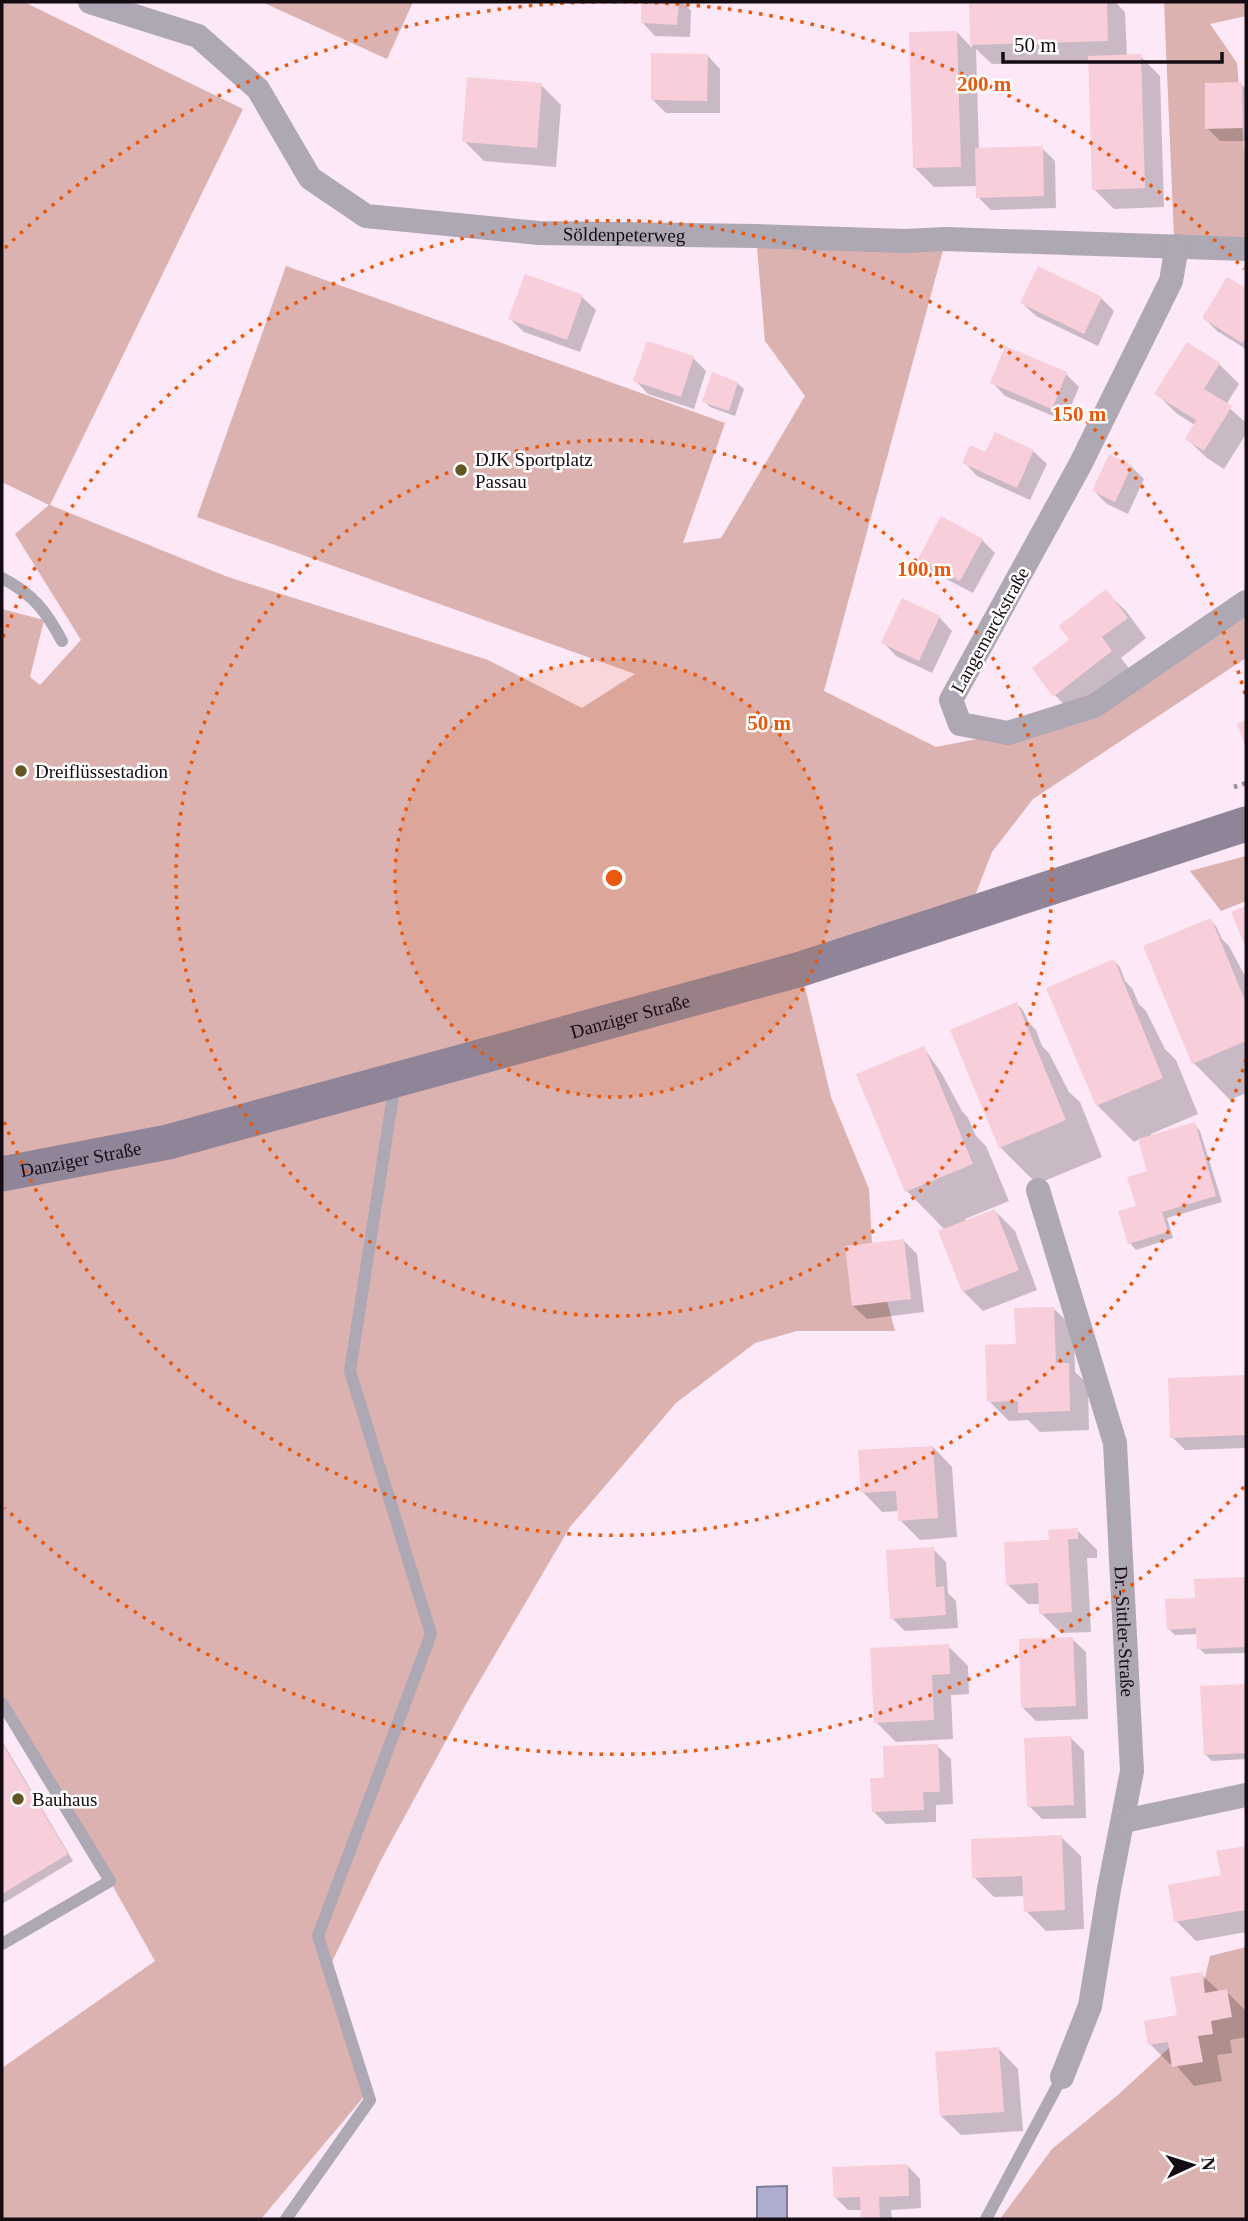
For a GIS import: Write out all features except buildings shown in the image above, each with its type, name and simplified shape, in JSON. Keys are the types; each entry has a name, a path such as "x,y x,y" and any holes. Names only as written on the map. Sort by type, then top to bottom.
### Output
{"street":[{"name":"Söldenpeterweg","path":"90,2 198,36 258,89 310,178 366,216 540,233 1246,249"},
{"name":"Langemarckstraße","path":"1177,246 1171,281 1086,453 951,701 960,724 1008,733 1094,706 1246,602"},
{"name":"Danziger Straße","path":"2,1174 168,1142 801,970 1246,824"},
{"name":"Dr.-Sittler-Straße","path":"1038,1190 1115,1443 1132,1771 1090,2006 1062,2077"},
{"path":"1124,1821 1246,1795"}],"lane":[{"path":"2,578 19,587 47,612 62,641"},
{"path":"286,2219 370,2100 318,1936 431,1634 350,1371 395,1080"},
{"path":"2,1703 110,1881 2,1944"},
{"path":"986,2219 1062,2077"}],"path":[{"path":"1234,787 1246,783"}],"shaded area":[{"path":"2,2 24,2 243,109 50,505 228,577 488,660 582,708 635,674 197,517 286,266 725,423 683,543 721,538 805,396 765,341 756,236 946,239 824,691 936,747 1008,733 1094,706 1246,602 1246,658 1033,799 992,852 967,916 801,970 831,1097 869,1189 872,1244 895,1331 797,1331 755,1343 676,1403 570,1527 466,1704 381,1860 330,1966 372,2087 261,2219 2,2219 2,2068 155,1961 110,1881 2,1703 2,609 44,620 30,677 40,685 81,640 15,534 49,505 2,482"},
{"path":"262,2 413,2 387,59"},
{"path":"1164,2 1246,2 1246,16 1210,24 1237,63 1246,174 1246,241 1174,237"},
{"path":"1246,856 1246,901 1221,911 1190,871"},
{"path":"1246,1947 1246,2219 1000,2219 1052,2149 1119,2094 1194,2025 1210,1956"}],"water":[{"path":"787,2186 787,2219 757,2219 757,2187"}],"place":[{"name":"DJK Sportplatz Passau","path":"461,470"},
{"name":"Dreiflüssestadion","path":"21,771"},
{"name":"Bauhaus","path":"18,1799"}]}
